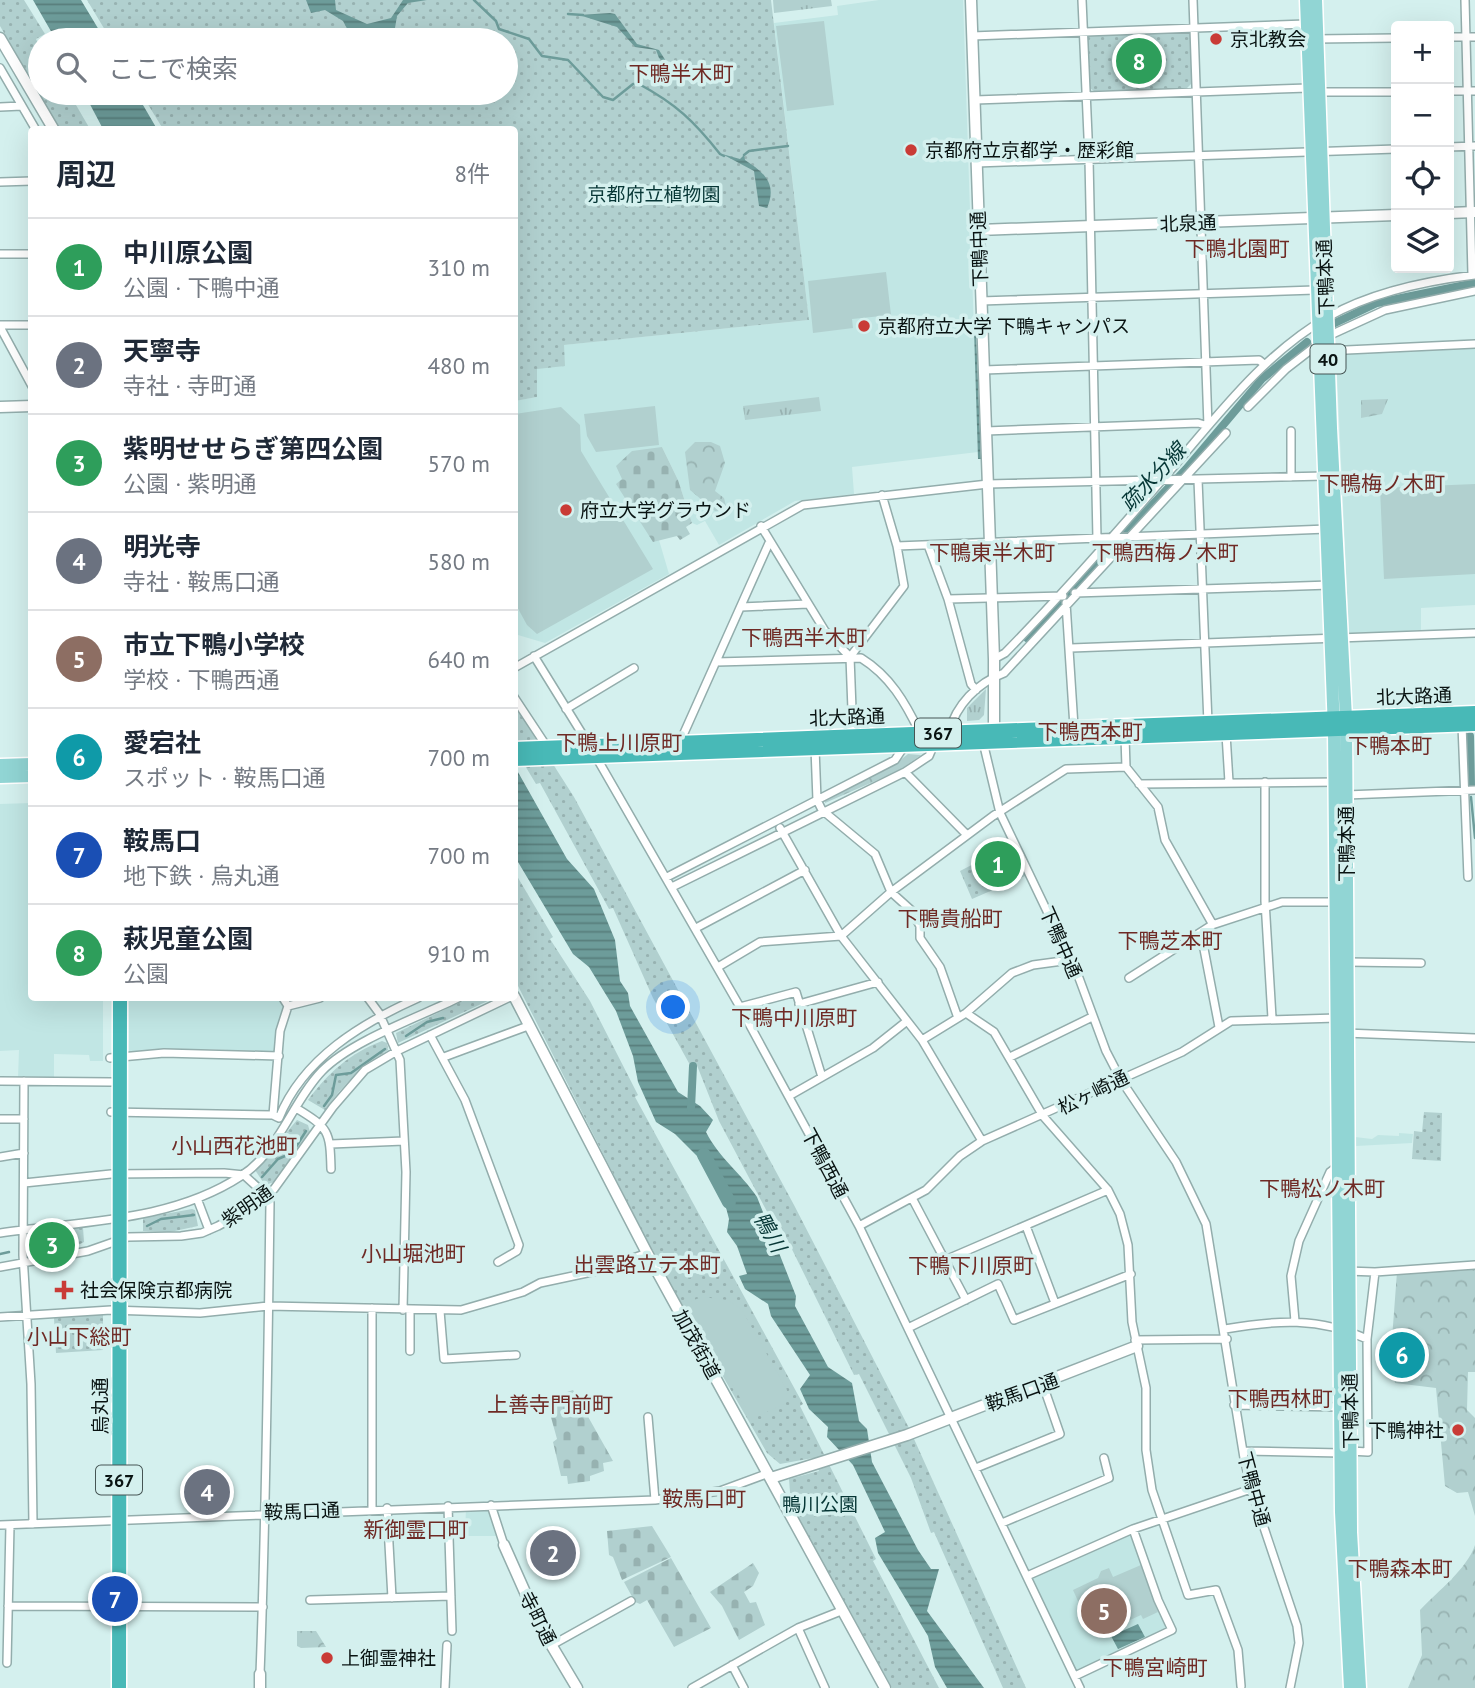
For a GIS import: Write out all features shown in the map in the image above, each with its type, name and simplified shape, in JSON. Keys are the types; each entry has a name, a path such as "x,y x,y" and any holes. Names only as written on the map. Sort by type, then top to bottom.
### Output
{"highway":[{"name":"北大路通","path":"518,748 546,751 815,748 1226,734 1475,713"},
{"name":"北大路通","path":"592,750 680,742 1208,723 1468,725"},
{"name":"北大路通","path":"518,758 546,751"},
{"name":"烏丸通","path":"110,1688 115,1522 115,1058 111,1001"},
{"name":"烏丸通","path":"115,1112 111,1082 120,1001"},
{"name":"烏丸通","path":"114,1607 119,1688"}],"main road":[{"name":"下鴨本通","path":"1306,0 1307,24 1312,39"},
{"name":"下鴨本通","path":"1316,0 1312,39 1320,347 1342,786 1346,962 1342,1018"},
{"name":"下鴨本通","path":"1317,218 1315,290 1321,322"},
{"path":"0,765 28,764"},
{"path":"0,777 28,776"},
{"name":"下鴨本通","path":"1342,786 1336,902 1342,1018 1345,1452 1350,1688"},
{"name":"下鴨本通","path":"1344,1328 1340,1407 1360,1688"}],"street":[{"name":"下鴨中通","path":"971,0 994,659 994,731"},
{"path":"1082,0 1091,226 1097,539"},
{"path":"1193,0 1208,426"},
{"path":"994,659 1005,653 1062,595 1264,364 1321,322 1398,289 1474,275 1471,91 1465,37 1465,0"},
{"path":"972,36 1307,24"},
{"path":"1454,37 1475,37"},
{"path":"0,38 28,86"},
{"path":"1312,39 1391,38"},
{"path":"0,68 34,126"},
{"path":"975,100 1196,92 1391,92"},
{"path":"39,105 52,126"},
{"path":"0,107 22,106"},
{"path":"1454,147 1472,147"},
{"path":"976,163 1391,149"},
{"path":"0,182 28,181"},
{"path":"1454,213 1473,212"},
{"name":"北泉通","path":"979,230 1391,215"},
{"path":"0,254 28,254"},
{"path":"981,301 1315,290"},
{"path":"1248,407 1286,369 1385,310 1475,291"},
{"path":"28,325 0,326 28,378"},
{"path":"1320,347 1475,344"},
{"path":"984,370 1259,360 1264,364"},
{"path":"0,407 28,406"},
{"path":"986,431 1094,425 1198,423 1208,426"},
{"path":"1291,431 1291,477"},
{"path":"949,733 954,714 976,690 994,676 1004,673 1226,433"},
{"path":"518,666 761,526 803,505 988,484 1328,476"},
{"path":"1198,480 1208,723"},
{"path":"849,657 904,586 897,546 883,495"},
{"path":"761,526 825,631 849,657 853,736"},
{"path":"897,546 1331,529"},
{"path":"680,742 769,542"},
{"path":"928,545 948,599 971,684 976,690"},
{"path":"948,599 1062,595 1071,598 1334,585"},
{"path":"1071,598 1074,727"},
{"path":"741,607 808,604"},
{"path":"1071,648 1475,633"},
{"name":"下鴨西通","path":"534,656 667,877 859,1226 1080,1688"},
{"path":"716,662 861,658 879,669 900,694 920,734"},
{"path":"566,709 634,668"},
{"path":"518,704 546,751"},
{"path":"1468,725 1464,790 1471,845 1468,877"},
{"path":"983,742 994,731"},
{"path":"1226,734 1229,782"},
{"path":"1125,737 1126,767 1158,807 1161,827 1170,850 1213,925"},
{"name":"下鴨中通","path":"983,742 1000,813 1070,960 1121,1080 1176,1161 1206,1224 1227,1339 1234,1405 1251,1489 1297,1626 1299,1643 1290,1688"},
{"path":"672,887 822,810 905,772 929,755 934,744"},
{"path":"667,877 895,760 905,745"},
{"path":"815,748 817,800 822,810 875,855 891,892 911,910 920,926 920,938 940,967 958,1018"},
{"path":"718,967 760,942 841,936 891,892 967,835 1066,769 1126,767"},
{"path":"905,772 967,835"},
{"path":"1265,782 1265,906 1272,1018"},
{"path":"1139,784 1265,782 1475,790"},
{"path":"773,823 782,830 841,936 922,1040 982,1141"},
{"path":"695,928 805,870"},
{"path":"1129,978 1213,925 1282,902 1336,902"},
{"path":"1197,935 1205,949 1219,1027"},
{"path":"922,1040 966,1013 1012,974 1033,965 1070,960"},
{"path":"1346,962 1422,963"},
{"path":"799,1004 878,982"},
{"path":"740,1007 796,992 822,1077"},
{"path":"280,1118 280,1031 288,1006 285,1001"},
{"path":"288,1006 308,1001"},
{"path":"370,1001 380,1015 401,1060 410,1351"},
{"path":"280,1118 313,1067 355,1030 411,1001"},
{"name":"紫明通","path":"0,1233 164,1210 198,1201 244,1175 268,1149 280,1118 296,1108 322,1071 346,1051 452,1001"},
{"name":"紫明通","path":"0,1267 88,1251 115,1242 181,1236 209,1230 267,1196 321,1123 365,1070 397,1051 502,1001"},
{"name":"加茂街道","path":"516,1001 647,1253 885,1688"},
{"path":"966,1013 994,1032 1043,1116 1108,1190 1124,1223 1136,1343 1146,1388 1146,1450 1152,1490 1188,1595 1216,1590 1238,1650 1241,1686"},
{"path":"1010,1057 1092,1017"},
{"name":"松ヶ崎通","path":"859,1226 926,1190 960,1156 982,1141 1182,1052 1231,1021 1342,1018"},
{"path":"789,1096 873,1048 907,1021"},
{"path":"444,1057 528,1026"},
{"path":"1342,1033 1475,1038"},
{"path":"430,1035 444,1057 482,1142 519,1245 517,1251 498,1262"},
{"path":"115,1058 164,1053 279,1056"},
{"path":"0,1081 111,1082"},
{"path":"24,1081 24,1263 33,1524"},
{"path":"296,1108 321,1123 330,1136 331,1169"},
{"path":"115,1112 280,1118"},
{"path":"0,1119 24,1119"},
{"path":"331,1144 404,1141"},
{"path":"0,1157 24,1153"},
{"path":"1294,1321 1290,1276 1299,1241 1325,1182 1342,1166"},
{"path":"24,1183 115,1174 244,1175 267,1196 270,1203 260,1688"},
{"path":"945,1261 1108,1190"},
{"path":"912,1198 966,1300"},
{"path":"198,1201 209,1230"},
{"path":"1027,1226 1055,1303"},
{"path":"0,1317 115,1310 200,1312 268,1306 440,1311 480,1307 523,1293 540,1283 601,1270 647,1253"},
{"path":"1343,1271 1375,1272 1475,1265"},
{"path":"1243,1451 1368,1452 1367,1339 1375,1272"},
{"path":"908,1328 998,1284 1014,1320 1131,1274"},
{"path":"372,1308 372,1508"},
{"path":"440,1311 444,1359 516,1355"},
{"path":"1225,1329 1294,1321 1344,1328 1367,1339"},
{"name":"鞍馬口通","path":"0,1525 115,1522 372,1508 655,1500 720,1491 818,1465 907,1435 1043,1385 1136,1343 1227,1339"},
{"path":"976,1468 1060,1434 1043,1385"},
{"path":"1234,1405 1340,1407"},
{"path":"648,1416 655,1500"},
{"path":"1002,1523 1109,1478 1104,1458"},
{"path":"1027,1576 1133,1529 1251,1489"},
{"name":"寺町通","path":"491,1505 528,1604 578,1688"},
{"path":"448,1506 452,1631"},
{"path":"387,1508 392,1598"},
{"path":"7,1663 10,1525"},
{"path":"1075,1676 1172,1630 1157,1600 1133,1529"},
{"path":"310,1600 451,1596"},
{"path":"552,1645 631,1601"},
{"path":"8,1606 263,1607"},
{"path":"692,1688 798,1628 841,1611"},
{"path":"798,1628 822,1687"},
{"path":"445,1688 447,1645"},
{"path":"732,1665 744,1688"}],"shaded area":[{"name":"京都府立大学 下鴨キャンパス","path":"879,0 963,0 978,452 852,467 854,494 795,501 719,545 705,521 697,525 692,523 678,480 662,447 653,541 659,540 669,574 545,643 518,635 518,400 537,397 537,369 563,345 809,320 774,23 838,15 837,6"},
{"path":"1475,347 1475,605 1421,608 1421,630 1349,635 1336,353"},
{"path":"28,803 28,1001 103,1001 103,1061 90,1061 89,1055 54,1054 54,1079 18,1078 19,1050 0,1051 0,804"},
{"path":"129,1001 281,1001 284,1008 274,1052 210,1049 129,1054"},
{"path":"1399,1133 1413,1134 1412,1143 1356,1146 1355,1137 1372,1139 1378,1135 1399,1136"},
{"path":"466,1508 489,1510 496,1536 465,1536"},
{"path":"1132,1532 1167,1629 1075,1672 1031,1577"}],"green space":[{"path":"0,0 24,0 41,28 28,28 28,74 0,26"},
{"name":"京都府立植物園","path":"87,0 771,0 809,320 564,345 565,366 537,369 537,397 518,400 518,126 161,126 148,105 518,105 518,28 104,28"},
{"path":"773,0 831,0 832,6 774,13"},
{"path":"824,21 834,105 787,111 776,26"},
{"path":"1187,31 1191,35 1192,83 1187,88 1094,91 1088,87 1086,38 1091,33"},
{"path":"46,105 76,105 88,126 58,126"},
{"path":"886,272 891,315 852,319 853,328 813,333 808,281"},
{"path":"819,397 821,411 745,420 743,406"},
{"path":"1388,399 1382,414 1361,418 1361,400"},
{"path":"655,406 659,445 596,452 587,436 584,414"},
{"name":"府立大学グラウンド","path":"561,407 580,425 581,451 653,569 537,634 527,625 518,608 518,414"},
{"path":"695,442 711,442 720,446 725,463 715,491 724,498 727,510 715,511 690,490 685,452"},
{"path":"662,447 678,480 692,523 686,527 690,534 680,540 677,536 653,542 616,484 622,479 616,466 632,451"},
{"path":"1475,484 1475,574 1384,579 1380,488"},
{"path":"986,689 984,715 979,720 967,721 967,708"},
{"path":"518,709 574,797 794,1205 910,1430 1026,1688 1003,1688 934,1532 931,1533 911,1478 859,1374 854,1375 777,1219 772,1221 719,1121 696,1063 690,1065 653,998 613,908 609,909 540,783 536,784 518,754"},
{"path":"908,754 921,755 898,771 825,803 825,798 894,765"},
{"path":"1011,840 1025,876 972,899 960,871 989,856 986,851"},
{"name":"鴨川公園","path":"518,878 553,937 550,939 590,1001 638,1095 635,1097 803,1404 800,1406 876,1559 873,1561 939,1688 892,1688 791,1505 789,1479 819,1471 813,1458 780,1464 767,1453 664,1274 518,986"},
{"path":"463,1001 488,1001 398,1043 396,1033"},
{"path":"382,1041 387,1043 388,1050 354,1077 325,1110 308,1100 340,1065"},
{"path":"1424,1112 1442,1113 1441,1161 1412,1159 1414,1131 1422,1132"},
{"path":"297,1120 308,1125 310,1132 274,1182 265,1185 255,1170"},
{"path":"195,1210 198,1226 170,1232 143,1231 143,1218"},
{"path":"83,1227 84,1242 72,1248 29,1257 27,1237 31,1232"},
{"name":"下鴨神社","path":"1475,1269 1475,1372 1468,1372 1467,1410 1475,1418 1475,1516 1468,1492 1457,1493 1445,1486 1436,1388 1395,1383 1391,1352 1397,1272"},
{"path":"702,1297 728,1300 742,1310 787,1390 786,1403 752,1419 686,1303"},
{"path":"103,1314 103,1350 56,1353 54,1318"},
{"path":"573,1390 613,1461 603,1463 604,1471 590,1476 590,1481 568,1484 567,1476 561,1476 553,1442 557,1439 546,1399"},
{"path":"652,1526 671,1557 622,1580 613,1557 609,1555 607,1531"},
{"path":"1475,1545 1475,1688 1408,1688 1422,1655 1420,1610 1466,1563"},
{"path":"671,1558 711,1628 674,1647 647,1600 640,1604 635,1602 624,1582"},
{"path":"753,1563 759,1573 753,1586 744,1592 750,1603 756,1602 765,1625 739,1640 722,1606 710,1592"},
{"path":"1141,1565 1158,1612 1143,1619 1141,1615 1100,1634 1087,1606 1081,1608 1073,1590 1098,1578 1101,1571 1109,1568 1113,1577"},
{"path":"297,1631 316,1631 326,1647 297,1646"}],"water":[{"path":"33,0 81,0 98,28 49,28"},
{"path":"306,0 335,0 336,10 367,24 391,18 403,0 427,0 408,3 397,16 395,28 347,28 343,21 325,10 311,13"},
{"path":"615,14 637,44 659,50 669,66 659,58 656,50 635,47 617,27 579,15"},
{"path":"90,105 143,105 155,126 101,126"},
{"path":"722,154 740,159 744,155 745,160 763,174 771,192 767,208 759,206 754,171"},
{"path":"976,331 981,459 978,459"},
{"path":"518,772 567,859 594,889 615,940 620,981 628,993 630,1006 678,1092 700,1106 713,1120 706,1132 717,1150 757,1197 796,1296 795,1306 828,1367 852,1383 859,1421 867,1429 872,1462 918,1550 931,1569 939,1569 927,1611 984,1688 947,1688 935,1667 928,1636 878,1553 875,1538 885,1532 853,1465 827,1437 828,1427 809,1409 800,1389 810,1375 771,1316 768,1304 745,1289 739,1276 747,1274 737,1246 727,1232 729,1219 718,1177 675,1134 656,1122 638,1082 633,1056 616,1011 589,967 573,954 518,862"},
{"path":"1138,1624 1145,1637 1118,1649 1111,1636"}],"waterway":[{"path":"474,0 496,21 499,28"},
{"path":"568,14 583,15"},
{"path":"518,35 529,39 542,56 568,60 603,97 613,100 633,84 652,91 684,114 724,156"},
{"path":"744,155 749,151 788,146"},
{"name":"疏水分線","path":"1335,323 1377,303 1475,283"},
{"name":"疏水分線","path":"1027,638 1186,469 1262,379 1307,342"},
{"path":"1470,736 1471,785"},
{"path":"1471,797 1475,838"},
{"path":"406,1036 427,1022 443,1018"},
{"path":"324,1106 332,1095 336,1075 351,1073 385,1049"},
{"name":"疏水分線","path":"691,1108 693,1066"},
{"path":"262,1177 278,1159 292,1153 306,1131"},
{"name":"鴨川","path":"704,1155 729,1202"},
{"path":"147,1226 161,1219 194,1215"},
{"path":"29,1247 57,1245 74,1234"},
{"path":"0,1254 9,1252"}],"place":[{"name":"京北教会","path":"1216,39"},
{"name":"萩児童公園","path":"1139,61"},
{"name":"京都府立京都学・歴彩館","path":"911,150"},
{"name":"京都府立大学 下鴨キャンパス","path":"864,326"},
{"name":"府立大学グラウンド","path":"566,510"},
{"name":"中川原公園","path":"998,864"},
{"name":"紫明せせらぎ第四公園","path":"52,1245"},
{"name":"社会保険京都病院","path":"64,1290"},
{"name":"愛宕社","path":"1402,1355"},
{"name":"下鴨神社","path":"1458,1430"},
{"name":"明光寺","path":"207,1492"},
{"name":"天寧寺","path":"553,1553"},
{"name":"鞍馬口","path":"115,1599"},
{"name":"市立下鴨小学校","path":"1104,1611"},
{"name":"上御霊神社","path":"327,1658"}],"district":[{"name":"下鴨半木町","path":"681,73"},
{"name":"下鴨北園町","path":"1237,248"},
{"name":"下鴨梅ノ木町","path":"1382,483"},
{"name":"下鴨東半木町","path":"992,552"},
{"name":"下鴨西梅ノ木町","path":"1165,552"},
{"name":"下鴨西半木町","path":"804,637"},
{"name":"下鴨西本町","path":"1090,731"},
{"name":"下鴨上川原町","path":"619,742"},
{"name":"下鴨本町","path":"1390,745"},
{"name":"下鴨貴船町","path":"950,918"},
{"name":"下鴨芝本町","path":"1170,940"},
{"name":"下鴨中川原町","path":"794,1017"},
{"name":"小山西花池町","path":"234,1145"},
{"name":"下鴨松ノ木町","path":"1322,1188"},
{"name":"小山堀池町","path":"413,1253"},
{"name":"出雲路立テ本町","path":"647,1264"},
{"name":"下鴨下川原町","path":"971,1265"},
{"name":"小山下総町","path":"79,1336"},
{"name":"下鴨西林町","path":"1280,1398"},
{"name":"上善寺門前町","path":"550,1404"},
{"name":"鞍馬口町","path":"704,1498"},
{"name":"新御霊口町","path":"416,1529"},
{"name":"下鴨森本町","path":"1400,1568"},
{"name":"下鴨宮崎町","path":"1155,1667"}]}
